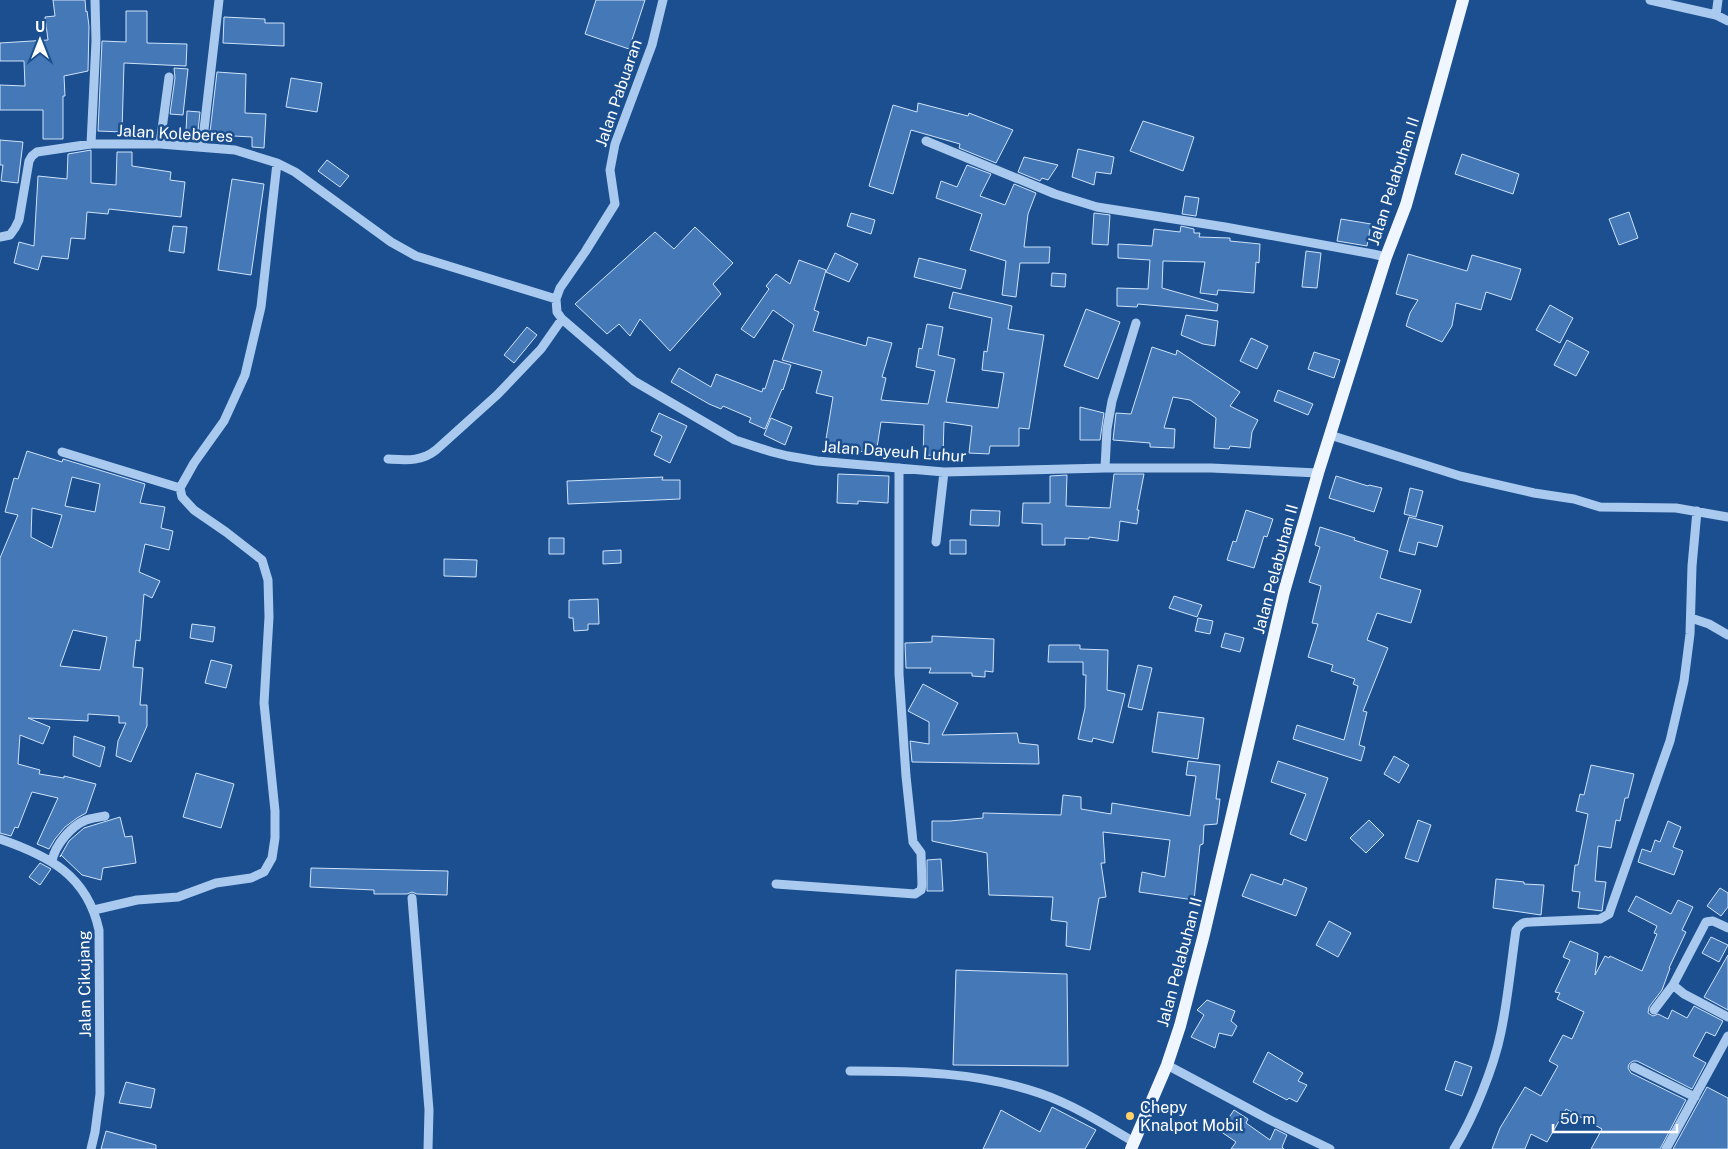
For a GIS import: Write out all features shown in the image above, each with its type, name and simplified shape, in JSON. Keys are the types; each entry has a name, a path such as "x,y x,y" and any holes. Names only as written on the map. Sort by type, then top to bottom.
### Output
{"main road":[{"name":"Jalan Pelabuhan II","path":"1133,1145 1167,1065 1180,1026 1204,934 1284,592 1318,472 1386,257 1406,205 1463,0"}],"street":[{"path":"92,144 96,41 95,0"},
{"path":"202,147 219,0"},
{"name":"Jalan Pabuaran","path":"556,299 560,288 615,204 610,170 611,159 652,46 663,0"},
{"path":"1650,0 1716,15 1728,21"},
{"path":"1716,15 1718,0"},
{"path":"160,144 169,77"},
{"path":"926,141 1055,194 1097,207 1225,227 1386,257"},
{"name":"Jalan Koleberes","path":"0,236 10,235 19,220 29,161 32,156 42,151 92,144 160,144 235,150 277,163 295,172 317,186 403,250 416,256 556,299"},
{"path":"95,914 137,900 178,897 216,883 251,878 264,872 272,858 275,838 275,811 264,703 269,617 268,580 262,560 194,510 182,497 180,488 194,463 224,421 245,375 261,307 277,163"},
{"path":"388,459 410,460 425,458 430,455 503,388 541,349 562,319 558,312 556,299"},
{"name":"Jalan Dayeuh Luhur","path":"562,319 634,381 735,440 788,456 817,461 944,472 1105,468 1210,468 1318,472"},
{"path":"1105,468 1107,429 1112,401 1136,323"},
{"path":"1330,436 1460,476 1534,494 1574,500 1600,508 1652,507 1697,511 1728,517"},
{"path":"62,452 180,488"},
{"path":"776,884 915,894 922,885 921,854 913,842 899,674 899,468"},
{"path":"936,542 944,472"},
{"path":"1454,1149 1462,1137 1488,1076 1498,1042 1516,930 1519,925 1524,922 1600,919 1609,914 1612,908 1670,741 1684,681 1697,511"},
{"path":"1690,618 1709,624 1728,635"},
{"path":"52,861 56,847 64,837 85,820 106,816"},
{"name":"Jalan Cikujang","path":"0,840 52,861 78,883 95,914 99,930 100,1094 95,1132 90,1149"},
{"path":"412,898 430,1110 428,1149"},
{"path":"1654,1010 1673,985 1706,922 1713,921 1728,928"},
{"path":"1673,985 1684,994 1728,1017"},
{"path":"1666,1149 1728,1036"},
{"path":"1167,1065 1262,1116 1330,1149"},
{"path":"1634,1067 1695,1097"},
{"path":"850,1071 899,1071 997,1081 1040,1093 1075,1108 1133,1145"}],"building":[{"path":"53,0 85,0 89,26 88,71 64,76 63,139 43,139 43,110 0,110 0,85 25,86 24,61 0,61 0,43 48,40 45,17 55,16"},
{"path":"596,0 645,0 629,49 585,34"},
{"path":"126,11 147,11 147,43 187,44 186,66 124,63 122,132 98,131 102,41 126,42"},
{"path":"224,17 265,19 265,23 284,23 284,46 223,43"},
{"path":"174,68 188,69 183,115 170,114 175,78"},
{"path":"217,72 246,74 245,113 266,114 264,148 252,147 252,137 216,135 216,133 210,132"},
{"path":"291,78 322,83 317,112 286,107"},
{"path":"918,103 968,116 969,113 1013,130 996,163 959,148 960,144 911,130 893,194 869,186 893,105 917,112"},
{"path":"187,111 200,112 198,131 186,131"},
{"path":"1143,121 1194,137 1183,171 1130,151"},
{"path":"0,140 23,142 18,183 1,181 3,165 0,165"},
{"path":"1078,149 1114,157 1111,174 1096,172 1094,185 1072,177"},
{"path":"91,150 91,183 116,185 117,152 132,152 132,166 171,172 170,180 185,182 181,217 109,209 108,214 87,212 85,239 71,238 68,259 42,256 38,270 14,263 19,242 34,246 38,176 67,179 68,154"},
{"path":"1462,154 1519,174 1513,194 1455,174"},
{"path":"1024,157 1058,165 1048,180 1042,178 1040,181 1018,172"},
{"path":"327,160 349,176 340,187 318,171"},
{"path":"967,165 991,174 980,196 1005,205 1014,184 1036,193 1028,214 1024,247 1050,247 1049,263 1020,263 1016,297 1002,295 1006,261 970,250 982,214 936,198 941,181 957,187"},
{"path":"232,179 264,184 251,275 218,270"},
{"path":"1185,196 1199,198 1196,216 1182,214"},
{"path":"1629,212 1638,238 1619,245 1609,219"},
{"path":"851,213 875,220 871,234 847,226"},
{"path":"1094,213 1110,215 1108,245 1092,244"},
{"path":"1341,219 1371,224 1367,246 1337,241"},
{"path":"173,226 187,227 184,253 169,251"},
{"path":"1181,226 1194,229 1194,233 1200,233 1199,237 1230,238 1230,241 1260,244 1259,263 1256,262 1254,293 1218,290 1217,295 1200,293 1205,262 1163,261 1162,288 1218,304 1217,311 1138,304 1137,307 1117,306 1117,288 1148,289 1150,260 1118,258 1118,244 1152,246 1154,229 1180,232"},
{"path":"695,227 733,263 713,284 721,294 670,351 640,319 630,336 619,324 607,334 575,304 655,232 674,249"},
{"path":"1306,251 1321,253 1317,288 1302,287"},
{"path":"835,253 858,264 849,282 826,272"},
{"path":"1408,254 1467,271 1472,255 1521,269 1511,300 1486,292 1481,310 1456,303 1452,326 1442,342 1406,326 1410,313 1418,300 1396,294"},
{"path":"919,258 966,270 961,289 914,277"},
{"path":"799,260 826,270 814,310 819,312 813,331 866,346 868,337 892,343 882,377 886,378 881,400 928,404 935,371 916,367 919,348 922,349 927,324 943,327 938,355 955,359 946,402 998,408 1004,373 982,370 984,351 987,352 992,318 949,308 953,292 1012,306 1008,329 1044,335 1029,429 1019,428 1019,446 990,446 989,454 969,453 972,426 944,422 943,456 923,455 924,425 881,422 876,454 825,445 833,397 816,393 822,371 782,360 794,325 773,310 754,338 741,329 769,289 766,286 776,274 790,284"},
{"path":"1052,273 1066,274 1065,287 1051,286"},
{"path":"1550,305 1573,318 1560,343 1536,330"},
{"path":"1086,309 1120,322 1098,379 1064,366"},
{"path":"1186,315 1218,321 1215,346 1203,344 1181,335"},
{"path":"527,327 537,335 514,363 504,355"},
{"path":"1251,338 1268,346 1257,369 1240,361"},
{"path":"1567,340 1589,352 1576,376 1554,365"},
{"path":"1152,347 1176,355 1177,350 1240,392 1230,406 1258,420 1252,432 1250,448 1230,446 1229,449 1214,448 1216,418 1190,400 1173,397 1164,428 1175,429 1174,448 1150,447 1150,443 1113,440 1116,413 1131,414"},
{"path":"1314,352 1340,360 1334,378 1308,369"},
{"path":"774,360 791,365 783,390 765,429 749,422 751,418 723,406 721,409 709,404 671,382 679,368 711,387 716,374 762,392 763,388 765,389"},
{"path":"1278,390 1313,404 1308,415 1274,401"},
{"path":"1080,407 1104,413 1100,440 1080,440"},
{"path":"659,413 687,426 670,463 654,455 662,436 651,431"},
{"path":"771,418 792,427 785,445 764,435"},
{"path":"27,451 62,462 63,459 145,484 140,503 165,507 161,528 173,531 169,550 145,544 139,572 160,581 152,598 144,594 140,641 136,640 133,667 143,668 140,705 147,705 147,726 131,762 116,756 118,741 126,723 119,723 119,716 88,714 88,721 28,718 50,727 43,744 20,735 18,764 40,770 39,774 64,778 64,776 96,784 86,813 65,827 49,849 37,844 58,798 32,792 18,828 15,827 11,836 0,833 0,558 18,515 5,512 14,478 18,479","holes":["72,477 100,484 95,512 65,506","32,508 62,515 52,548 31,537","73,630 107,637 100,670 60,666"]},
{"path":"838,474 889,476 888,503 858,501 858,504 837,503"},
{"path":"1114,474 1144,474 1137,510 1139,510 1137,524 1120,521 1118,541 1089,537 1089,539 1065,538 1065,545 1042,545 1042,524 1022,523 1023,503 1050,503 1050,476 1067,475 1066,506 1110,508"},
{"path":"1336,476 1368,486 1382,488 1374,512 1329,498"},
{"path":"663,477 662,480 680,480 680,499 568,504 567,481"},
{"path":"1410,488 1423,491 1416,517 1404,514"},
{"path":"971,510 1000,511 999,526 970,525"},
{"path":"1246,510 1273,519 1267,537 1264,536 1254,568 1227,560 1233,541 1236,542"},
{"path":"1409,517 1443,526 1437,547 1418,542 1415,555 1399,551"},
{"path":"1320,527 1388,551 1380,578 1421,590 1411,623 1377,613 1367,640 1388,648 1363,711 1367,712 1359,745 1365,747 1361,761 1293,739 1297,725 1344,740 1358,686 1353,684 1355,679 1331,671 1333,665 1308,657 1318,624 1312,623 1321,586 1309,582 1320,547 1315,545"},
{"path":"549,538 564,538 564,554 549,554"},
{"path":"950,540 966,540 966,554 950,554"},
{"path":"621,550 621,563 603,564 603,551"},
{"path":"444,559 477,560 476,577 444,576"},
{"path":"1174,596 1202,605 1197,617 1169,608"},
{"path":"598,599 599,624 588,624 588,630 574,631 573,618 569,618 569,600"},
{"path":"1198,618 1213,621 1210,634 1195,631"},
{"path":"192,624 215,627 213,642 190,638"},
{"path":"1225,633 1244,638 1240,652 1221,647"},
{"path":"932,636 994,639 993,672 985,671 985,677 972,676 972,673 929,673 931,668 906,668 905,643 932,642"},
{"path":"1049,645 1080,645 1080,649 1108,650 1107,690 1125,694 1113,743 1093,738 1092,742 1078,739 1085,708 1086,675 1083,675 1083,662 1048,662"},
{"path":"211,660 232,665 226,688 205,683"},
{"path":"1138,665 1152,668 1142,710 1128,707"},
{"path":"923,684 958,703 942,735 1017,733 1019,743 1038,745 1039,764 912,762 910,741 929,744 929,722 908,711"},
{"path":"1158,712 1204,718 1198,759 1152,752"},
{"path":"74,736 105,747 100,767 73,756"},
{"path":"1394,756 1409,765 1399,783 1384,774"},
{"path":"1188,761 1220,765 1216,799 1220,799 1217,824 1204,825 1203,844 1200,845 1194,900 1139,892 1142,872 1165,877 1170,840 1103,832 1105,863 1101,863 1106,897 1099,898 1090,950 1066,946 1067,922 1051,920 1053,897 989,895 987,853 932,841 932,821 983,818 983,813 1061,815 1063,795 1081,797 1081,809 1111,814 1112,803 1190,816 1196,776 1186,775"},
{"path":"1278,761 1328,778 1306,841 1290,834 1306,794 1271,782"},
{"path":"1591,765 1634,774 1628,798 1625,798 1620,821 1616,820 1611,848 1598,846 1595,881 1606,882 1602,911 1578,908 1580,892 1572,891 1575,865 1578,865 1588,814 1576,811 1580,794 1584,795"},
{"path":"196,773 234,784 221,828 183,817"},
{"path":"120,817 125,837 132,836 136,863 103,868 101,880 82,875 61,855 69,841 84,828"},
{"path":"1369,820 1384,835 1366,853 1350,838"},
{"path":"1418,820 1431,825 1418,862 1405,858"},
{"path":"1668,821 1681,827 1673,847 1683,851 1674,875 1638,862 1642,849 1651,852 1655,840 1660,842"},
{"path":"941,859 943,891 927,891 927,860"},
{"path":"40,863 51,869 40,885 29,877"},
{"path":"311,868 448,871 447,895 417,894 412,892 407,894 374,894 374,890 310,887"},
{"path":"1251,874 1282,885 1284,879 1307,888 1296,916 1242,896"},
{"path":"1496,879 1544,885 1541,915 1493,908"},
{"path":"1720,888 1728,893 1728,907 1721,916 1707,906"},
{"path":"1636,896 1671,914 1678,900 1693,907 1682,930 1686,932 1669,968 1662,990 1649,1007 1648,1013 1653,1016 1658,1014 1668,1019 1672,1010 1687,1018 1694,1006 1723,1021 1715,1036 1706,1032 1693,1056 1706,1063 1692,1089 1637,1061 1629,1064 1628,1068 1631,1073 1686,1100 1660,1149 1591,1149 1602,1129 1566,1109 1547,1142 1531,1134 1525,1149 1492,1149 1500,1128 1525,1087 1541,1096 1558,1066 1549,1061 1563,1035 1572,1039 1584,1012 1557,999 1560,993 1555,992 1570,960 1563,957 1570,941 1598,953 1595,975 1605,956 1609,958 1610,956 1642,971 1657,934 1654,933 1657,926 1628,911"},
{"path":"1329,921 1351,933 1338,957 1316,945"},
{"path":"1711,937 1728,945 1719,962 1702,953"},
{"path":"1728,955 1728,1010 1704,997"},
{"path":"956,970 1067,974 1068,1066 953,1065"},
{"path":"1207,1000 1235,1011 1231,1021 1237,1026 1232,1036 1219,1033 1215,1048 1191,1037 1204,1015 1197,1010"},
{"path":"1268,1052 1303,1073 1298,1081 1307,1085 1297,1102 1289,1098 1287,1100 1253,1082"},
{"path":"1455,1061 1472,1067 1462,1096 1445,1090"},
{"path":"126,1082 155,1089 151,1108 119,1103"},
{"path":"1707,1087 1728,1098 1728,1149 1673,1149"},
{"path":"1052,1107 1096,1130 1085,1149 983,1149 1001,1110 1040,1132"},
{"path":"1234,1110 1248,1119 1246,1123 1270,1140 1275,1129 1287,1135 1282,1147 1284,1149 1231,1149 1236,1142 1220,1131"},
{"path":"106,1131 156,1145 156,1149 101,1149"}],"place":[{"name":"Chepy Knalpot Mobil","path":"1130,1116"}]}
